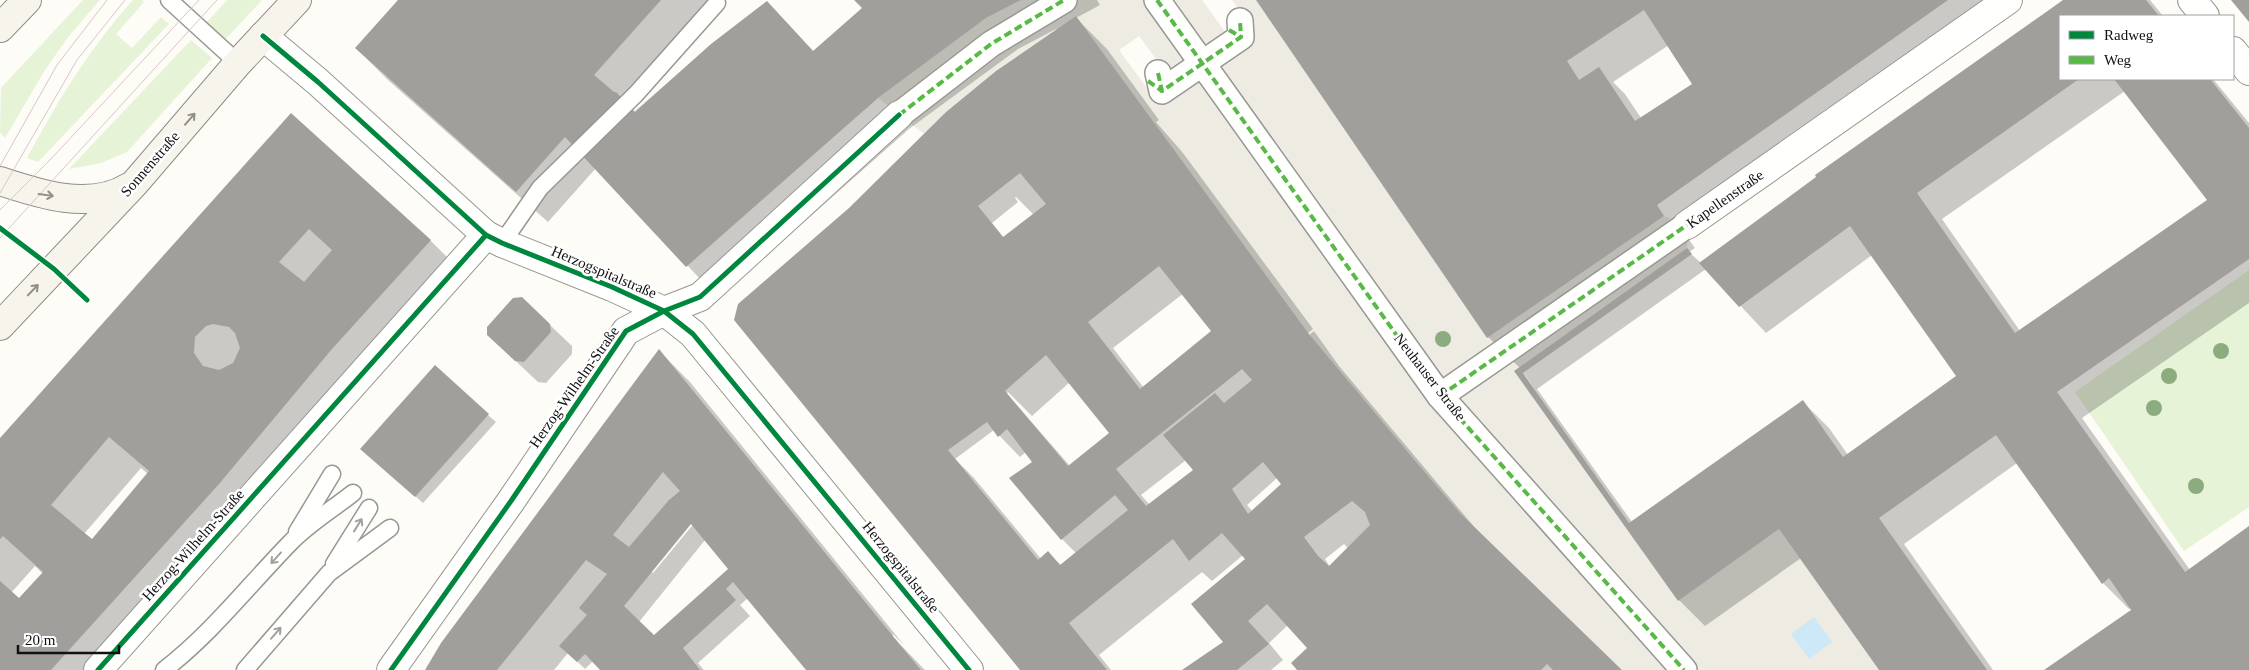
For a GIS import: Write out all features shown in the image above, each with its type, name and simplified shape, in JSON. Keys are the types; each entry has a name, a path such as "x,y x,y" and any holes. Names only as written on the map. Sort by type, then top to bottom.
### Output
{"main road":[{"path":"0,28 26,0"},
{"name":"Sonnenstraße","path":"0,326 135,183 238,63 297,0"},
{"path":"0,181 39,194 79,199 107,196 126,189 135,183"}],"street":[{"name":"Herzog-Wilhelm-Straße","path":"391,670 511,501 626,331 664,311 700,296 899,115 991,44 1064,0"},
{"name":"Neuhauser Straße","path":"1157,0 1440,396 1684,670"},
{"name":"Kapellenstraße","path":"1440,396 2008,0"},
{"path":"2192,0 2204,15"},
{"path":"1156,82 1202,63 1236,29"},
{"name":"Herzogspitalstraße","path":"262,36 318,82 494,239 612,287 664,311 694,334 969,670"},
{"path":"2234,52 2249,71"},
{"name":"Herzog-Wilhelm-Straße","path":"98,670 494,239"}],"lane":[{"path":"170,0 238,63"},
{"path":"494,239 540,188 636,94 717,3"},
{"path":"292,541 332,474"},
{"path":"164,670 192,649 210,631 292,541 353,493"},
{"path":"245,670 329,573 370,508"},
{"path":"329,573 390,528"}],"green space":[{"path":"83,0 100,0 68,37 45,70 5,138 0,132 1,88"},
{"path":"133,0 142,0 144,2 116,34 132,48 161,17 169,24 38,162 27,158 50,116 88,56"},
{"path":"227,0 262,0 225,40 206,23"},
{"path":"191,40 212,58 127,152 101,163 69,169"},
{"path":"2249,270 2249,507 2184,551 2075,392"}],"shaded area":[{"path":"1021,0 1202,0 1226,33 1245,19 1232,0 1256,0 1487,337 1664,216 1687,225 1687,248 1514,371 1678,601 1779,529 1879,670 1622,670 1460,513 1309,334 1076,16 996,71 946,112 924,134 878,98 986,18","holes":["1139,36 1167,74 1147,88 1119,50"]}],"water":[{"path":"1814,617 1832,642 1809,659 1791,634"}],"building":[{"path":"398,0 661,0 594,75 616,92 635,112 711,44 767,1 813,51 862,8 854,0 1021,0 986,18 878,98 686,267 565,137 516,192 355,48"},
{"path":"1256,0 1948,0 1657,205 1664,216 1487,338","holes":["1644,10 1692,84 1635,121 1599,67 1579,80 1567,61"]},
{"path":"2063,0 2146,0 2158,15 2059,15 2059,80 2078,80 1917,193 2015,333 2207,200 2115,80 2211,80 2249,128 2249,259 2057,392 2185,572 2249,526 2249,670 2044,670 2131,610 2109,578 2102,584 1996,435 1879,518 1987,670 1879,670 1779,529 1678,601 1514,371 1687,248 1692,254 1523,373 1629,523 1803,400 1843,457 1956,376 1850,226 1739,307 1699,263 1816,177 1815,175"},
{"path":"2231,0 2249,0 2249,22"},
{"path":"1076,16 1309,334 1460,513 1622,670 1553,670 1547,664 1541,670 1297,670 1291,663 1307,648 1267,604 1248,621 1269,644 1237,670 1182,670 1223,642 1191,604 1245,559 1222,533 1189,561 1173,539 1069,623 1107,670 1020,670 734,320 738,304 849,208 946,112 996,71","holes":["1020,173 1046,204 1003,237 978,206","1159,266 1211,331 1140,389 1088,322","1046,355 1109,433 1068,466 1005,391","1242,369 1252,380 1224,403 1215,393 1163,435 1193,470 1146,506 1116,469","987,422 998,437 1007,429 1032,462 1009,478 1061,540 1115,495 1128,510 1060,565 1048,551 1038,560 948,450","1263,462 1281,484 1248,514 1232,489","1352,501 1365,512 1370,525 1329,566 1318,556 1304,537"]},
{"path":"291,113 431,240 332,349 219,484 51,670 0,670 0,581 19,598 43,572 3,536 0,539 0,438","holes":["309,229 332,250 304,282 279,262","213,324 229,327 235,333 240,348 233,363 219,370 203,366 194,353 195,337 206,326","109,437 149,471 92,539 51,505"]},
{"path":"522,297 550,324 551,332 524,362 515,361 487,335 487,327 513,298"},
{"path":"659,349 921,670 806,670 733,582 726,589 736,600 683,648 700,670 600,670 585,654 577,662 559,646 587,615 579,608 607,574 586,560 497,670 425,670 441,643","holes":["663,472 680,491 669,500 629,547 613,535","691,524 728,569 654,635 624,606"]},
{"path":"435,365 489,414 415,497 360,449"}],"tram line":[{"path":"0,166 57,65 107,0"},
{"path":"0,193 77,60 125,0"},
{"path":"0,210 50,160 199,0"},
{"path":"0,238 217,0"}],"marked path":[{"path":"899,115 991,44 1064,0"},
{"path":"1157,0 1440,396 1684,670"},
{"path":"1158,73 1162,91 1241,37 1240,21"},
{"path":"1229,30 1241,37"},
{"path":"1148,81 1162,91"},
{"path":"1440,396 1687,225"}],"cycle path":[{"path":"263,36 318,82 486,235 612,287 664,311 693,334 969,670"},
{"path":"391,670 511,501 626,331 664,311 700,297 899,115"},
{"path":"0,228 54,269 87,300"},
{"path":"98,670 486,235"}]}
